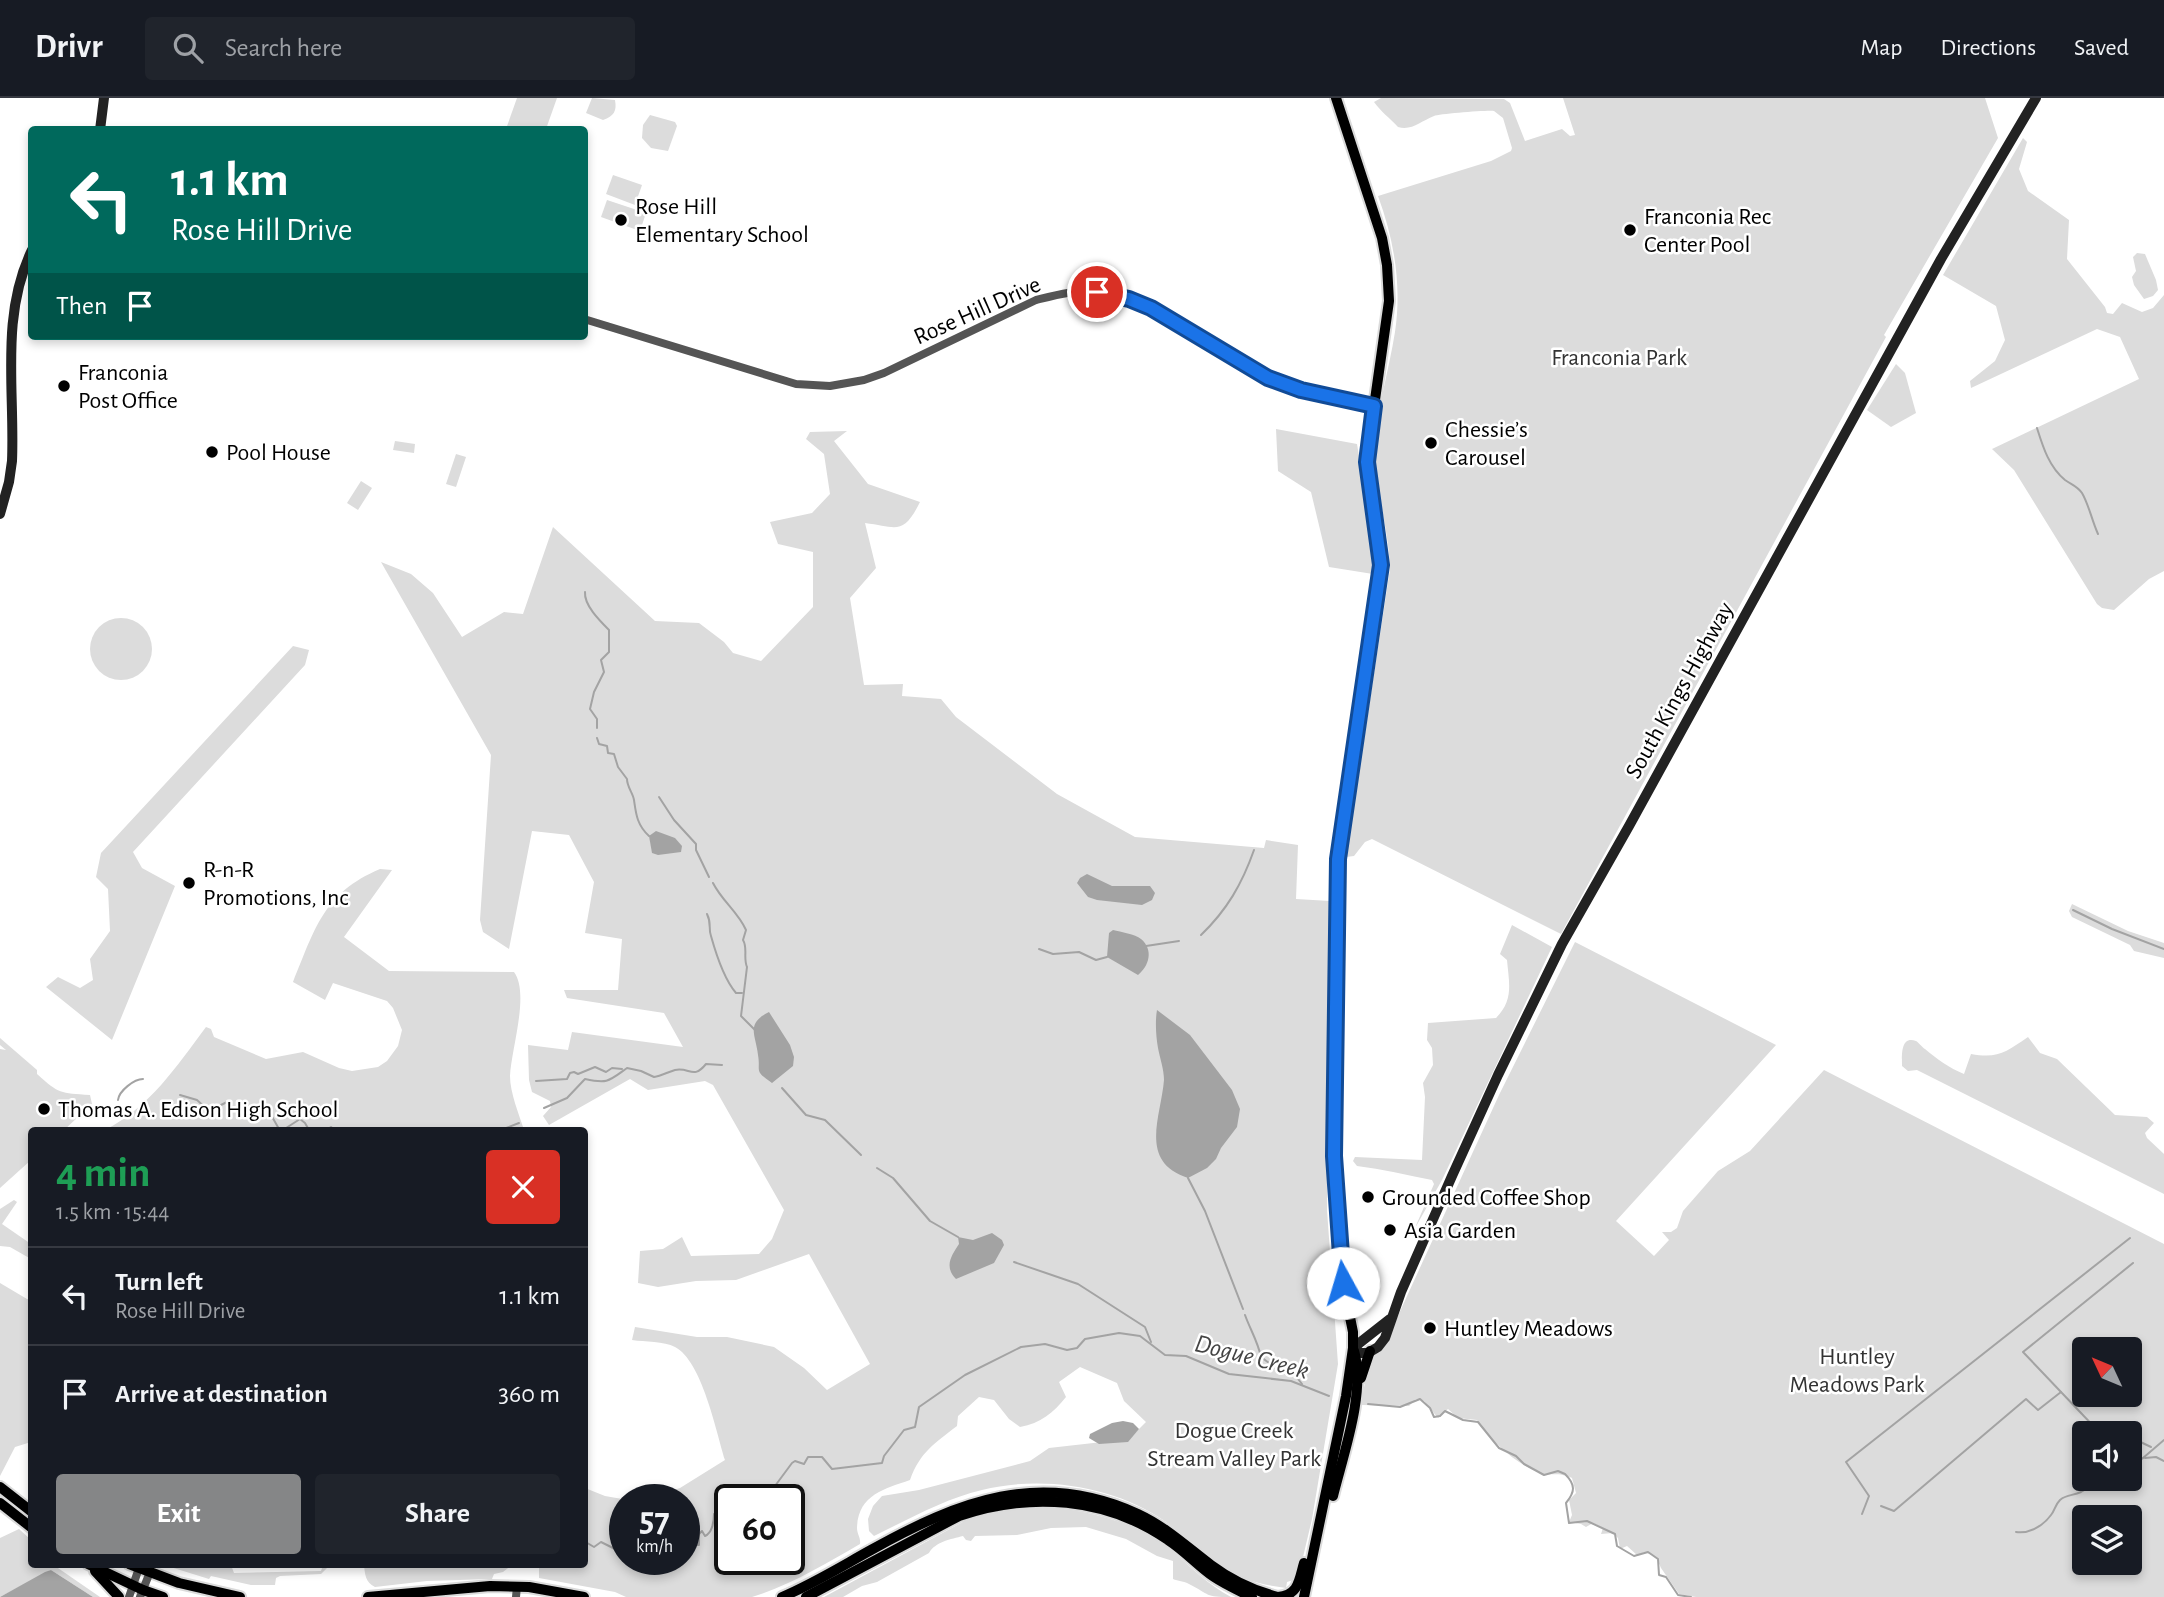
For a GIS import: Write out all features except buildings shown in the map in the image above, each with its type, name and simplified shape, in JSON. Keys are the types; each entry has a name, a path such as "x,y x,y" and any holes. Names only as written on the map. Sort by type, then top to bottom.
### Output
{"main road":[{"path":"100,126 104,98"},
{"path":"782,1597 969,1503 1006,1495 1064,1494 1108,1502 1139,1514 1173,1534 1229,1577 1278,1597 1290,1595 1294,1591 1340,1414 1353,1348 1353,1332 1343,1283 1334,1169 1336,892 1340,835 1381,565 1367,462 1388,312 1387,265 1378,225 1336,98"},
{"name":"South Kings Highway","path":"1370,1352 1378,1348 1385,1338 1390,1319 1492,1088 1556,954 1941,259 2036,98"},
{"path":"0,514 12,461 11,323 18,288 28,261"},
{"name":"South Kings Highway","path":"1353,1348 1390,1319"},
{"path":"1305,1597 1311,1589 1354,1405 1370,1352 1361,1353 1353,1348"},
{"path":"1353,1348 1357,1364 1354,1405"},
{"path":"1305,1597 1346,1396 1349,1366"},
{"path":"0,1487 28,1509"},
{"path":"809,1596 959,1516 996,1505 1050,1500 1104,1509 1132,1519 1170,1541 1213,1577 1252,1597"},
{"path":"0,1503 28,1525"},
{"path":"809,1596 821,1583 872,1556 875,1552 873,1549"},
{"path":"92,1568 119,1597"},
{"path":"95,1568 136,1592 163,1597"},
{"path":"139,1568 209,1591 240,1597"},
{"path":"368,1597 490,1586 516,1592 584,1597"}],"street":[{"name":"Rose Hill Drive","path":"588,320 774,379 796,384 830,386 884,373 1036,300 1063,294 1097,292 1129,299 1151,308 1268,378 1301,390 1374,406"},
{"path":"136,1592 139,1568"}],"green space":[{"path":"517,98 557,98 547,126 507,126"},
{"path":"592,98 615,100 614,113 603,120 586,113"},
{"name":"Franconia Park","path":"1381,98 1504,99 1510,103 1525,141 1562,129 1570,136 1575,135 1563,98 1985,98 1998,138 1884,335 1886,337 1561,934 1372,839 1365,842 1354,856 1346,857 1390,569 1375,447 1395,332 1398,297 1392,246 1378,196 1491,161 1512,148 1503,118 1494,111 1438,115 1412,127 1403,128 1398,127 1374,102"},
{"path":"650,115 675,122 677,126 668,151 651,148 642,138 643,125"},
{"path":"2023,138 2027,142 2019,169 2028,191 2069,220 2067,259 2107,313 2113,314 2122,303 2142,312 2153,308 2164,295 2164,571 2149,579 2114,610 2102,608 2097,604 2014,470 1992,449 2139,379 2120,337 2097,329 1971,388 1970,381 1995,361 2005,340 1996,306 1943,275"},
{"path":"613,175 642,185 635,205 606,194"},
{"path":"607,200 646,213 640,231 601,217"},
{"path":"2137,253 2145,254 2158,290 2153,296 2144,299 2132,277 2136,271 2133,257"},
{"path":"1896,364 1905,373 1916,413 1891,427 1867,410"},
{"path":"1276,429 1357,444 1372,534 1373,574 1329,567 1311,492 1278,471"},
{"name":"Dogue Creek Stream Valley Park","path":"847,431 834,441 868,484 920,502 904,525 892,527 865,523 876,568 850,598 864,685 903,684 902,696 941,699 956,717 1057,794 1135,837 1264,848 1266,840 1298,845 1296,899 1330,901 1327,1210 1338,1364 1312,1519 1299,1574 1296,1579 1287,1582 1286,1588 1254,1582 1233,1573 1146,1510 1101,1492 1077,1487 1029,1484 982,1490 940,1504 874,1536 869,1531 868,1519 873,1506 882,1496 919,1490 1030,1461 1049,1448 1129,1439 1146,1422 1124,1401 1117,1383 1080,1367 1059,1382 1066,1397 1051,1412 1034,1423 1020,1427 1009,1419 994,1400 979,1397 958,1416 957,1426 923,1455 910,1480 882,1490 867,1501 858,1517 860,1544 805,1574 805,1484 714,1484 714,1575 804,1575 766,1592 752,1597 626,1597 615,1592 539,1578 539,1568 588,1568 588,1489 609,1497 609,1575 700,1575 700,1484 686,1484 725,1460 707,1398 693,1366 685,1355 671,1345 632,1340 635,1327 697,1337 727,1337 774,1347 804,1368 827,1390 870,1364 809,1254 736,1280 696,1281 658,1287 638,1283 640,1251 663,1249 682,1237 691,1256 759,1254 772,1239 784,1210 713,1085 705,1081 648,1090 630,1079 549,1125 543,1116 551,1107 550,1101 532,1092 528,1045 568,1050 572,1032 683,1047 664,1013 567,998 564,990 618,990 622,939 585,933 594,882 569,835 532,831 509,949 483,932 480,920 491,755 381,562 411,574 433,593 462,637 504,612 523,614 553,527 655,621 699,623 724,642 733,653 761,661 813,607 813,552 778,544 770,522 812,513 830,494 824,454 806,439 810,432"},
{"path":"395,441 415,444 414,453 393,450"},
{"path":"456,454 466,457 456,487 446,484"},
{"path":"361,481 372,488 358,510 347,503"},
{"path":"115,618 127,618 143,627 150,637 150,661 143,671 127,680 115,680 104,675 95,666 90,655 90,643 95,632 104,623"},
{"path":"293,646 309,650 305,665 133,852 142,868 175,886 112,1040 46,987 58,977 80,988 93,980 90,959 110,931 108,889 96,877 101,853"},
{"path":"380,869 392,870 344,937 389,971 514,972 518,981 520,1007 510,1083 523,1127 110,1127 149,1098 206,1027 211,1029 214,1037 266,1059 303,1052 352,1071 378,1067 387,1061 398,1046 402,1030 393,1008 387,1001 333,983 325,1000 293,982 323,915 345,889"},
{"path":"2072,904 2128,931 2164,943 2164,958 2134,951 2130,945 2072,917 2069,911"},
{"path":"1512,925 1552,947 1442,1180 1414,1230 1434,1184 1432,1180 1357,1166 1353,1161 1355,1157 1422,1160 1425,1097 1423,1083 1433,1065 1432,1048 1427,1040 1428,1023 1496,1018 1502,1011 1508,998 1509,984 1507,960 1500,954"},
{"name":"Huntley Meadows Park","path":"1575,942 1776,1045 1616,1221 1654,1256 1669,1240 1662,1232 1671,1232 1677,1228 1683,1211 1718,1171 1750,1151 1824,1070 2164,1244 2164,1597 1696,1597 1679,1594 1656,1557 1645,1552 1637,1555 1627,1546 1620,1549 1618,1538 1613,1533 1601,1534 1603,1528 1593,1523 1586,1527 1569,1522 1572,1515 1569,1500 1576,1493 1572,1478 1543,1474 1530,1469 1497,1444 1477,1420 1458,1418 1448,1409 1438,1418 1424,1401 1416,1399 1409,1406 1361,1405 1369,1359 1386,1342 1499,1095"},
{"path":"2028,1037 2040,1053 2057,1059 2115,1115 2147,1117 2154,1123 2145,1133 2164,1154 2164,1194 1917,1070 1908,1071 1902,1066 1903,1048 1907,1041 1911,1040 1964,1074 1971,1054 1995,1055"},
{"name":"Thomas A. Edison High School","path":"0,1038 50,1085 66,1093 90,1095 92,1104 67,1127 28,1127 28,1163 0,1188 0,1049 6,1050 0,1045"},
{"path":"14,1200 17,1202 2,1224 28,1242 28,1257 10,1247 0,1246 0,1209"},
{"path":"0,1283 28,1299 28,1443 15,1447 0,1476"},
{"path":"1037,1507 1090,1513 1141,1531 1171,1550 1207,1581 1231,1597 1212,1596 1173,1579 1173,1561 1157,1556 1126,1539 1086,1527 1051,1528 1017,1535 975,1536 971,1541 963,1536 953,1538 877,1582 862,1586 843,1597 824,1597 972,1517 1012,1508"},
{"path":"19,1529 28,1537 28,1568 58,1568 100,1597 93,1597 51,1570 0,1597 0,1538"},
{"path":"174,1568 232,1568 234,1573 321,1571 322,1568 327,1568 321,1574 280,1576 276,1578 275,1585 251,1585 211,1576 209,1579"},
{"path":"364,1568 508,1568 494,1574 492,1579 427,1581 375,1587 365,1575"}],"shaded area":[{"path":"656,831 675,838 682,846 681,852 658,855 652,853 649,836"},
{"path":"1087,874 1112,886 1150,886 1155,893 1152,900 1142,905 1097,900 1088,897 1077,883"},
{"path":"1113,930 1141,939 1148,948 1145,967 1138,975 1107,957 1109,933"},
{"path":"1157,1010 1190,1035 1232,1090 1240,1109 1237,1127 1216,1159 1207,1168 1188,1178 1172,1171 1158,1150 1157,1123 1164,1080 1157,1039"},
{"path":"769,1012 790,1045 794,1057 793,1066 772,1083 762,1076 759,1070 754,1030 757,1021"},
{"path":"992,1233 1002,1240 1004,1245 994,1263 956,1279 950,1266 951,1257 959,1244 958,1237 973,1240"},
{"path":"1112,1423 1133,1423 1139,1429 1128,1442 1099,1444 1089,1438 1090,1434"},
{"path":"51,1570 93,1597 0,1597 45,1572"}],"waterway":[{"path":"2037,428 2055,469 2082,493 2098,534"},
{"path":"585,592 590,607 609,630 609,652 601,660 604,672 594,692 590,709 597,719 597,728"},
{"path":"597,738 599,744 607,746 608,753 614,754 618,767 627,779 636,815 649,836"},
{"path":"659,797 674,820 696,844 696,850 709,877"},
{"path":"1201,935 1233,896 1254,850"},
{"path":"713,883 746,930 743,940 747,967 741,1016 755,1030"},
{"path":"2073,910 2112,929 2164,949"},
{"path":"707,914 710,933 724,974 736,993 742,993"},
{"path":"1146,946 1179,941"},
{"path":"1039,949 1053,954 1079,952 1096,960 1107,957"},
{"path":"544,1108 567,1098 585,1079 608,1080 627,1068 654,1077 675,1070 694,1072 706,1064 722,1065"},
{"path":"536,1081 567,1079 570,1073 578,1074 595,1067 606,1072 612,1068 622,1069"},
{"path":"118,1100 128,1086 143,1079"},
{"path":"782,1088 806,1115 825,1120 861,1155"},
{"path":"180,1095 197,1100 209,1111 227,1102 243,1117 258,1107 266,1106 278,1127"},
{"path":"288,1127 300,1119 307,1127"},
{"path":"509,1127 519,1123"},
{"path":"877,1168 893,1178 930,1221 958,1237"},
{"path":"1188,1178 1205,1211 1243,1309"},
{"path":"1862,1514 1869,1496 1846,1462 2130,1238"},
{"path":"1014,1262 1078,1284 1145,1327 1151,1342"},
{"path":"2089,1421 2023,1352 2133,1263"},
{"path":"1245,1315 1261,1357 1269,1363 1291,1370 1302,1384"},
{"name":"Dogue Creek","path":"776,1484 792,1463 795,1461 804,1464 808,1457 822,1457 832,1469 882,1463 884,1456 904,1430 915,1427 919,1407 965,1375 1021,1347 1045,1344 1067,1350 1077,1348 1085,1339 1119,1333 1140,1336 1165,1355 1186,1356 1229,1374 1291,1381 1329,1396"},
{"path":"1881,1506 1894,1511 2026,1399 2038,1410 2061,1392"},
{"name":"Dogue Creek","path":"1368,1404 1400,1407 1420,1399 1430,1408 1434,1417 1445,1411 1463,1420 1478,1422 1499,1448 1516,1456 1524,1464 1544,1475 1558,1471 1569,1478 1573,1489 1566,1503 1569,1523 1587,1521 1615,1534 1617,1546 1634,1556 1648,1552 1658,1559 1659,1575 1666,1577 1678,1595 1691,1597"},
{"path":"2142,1459 2164,1440"},
{"path":"2142,1443 2151,1447"},
{"path":"2145,1458 2156,1457 2164,1461"},
{"path":"2016,1532 2026,1532 2040,1526 2060,1500 2082,1491"},
{"name":"Dogue Creek","path":"700,1533 702,1531 705,1536 709,1532 714,1514"},
{"name":"Dogue Creek","path":"588,1543 594,1547 601,1542 609,1546"}],"place":[{"name":"Rose Hill Elementary School","path":"621,220"},
{"name":"Franconia Rec Center Pool","path":"1630,230"},
{"name":"Franconia Post Office","path":"64,386"},
{"name":"Chessie’s Carousel","path":"1431,443"},
{"name":"Pool House","path":"212,452"},
{"name":"R-n-R Promotions, Inc","path":"189,883"},
{"name":"Thomas A. Edison High School","path":"44,1109"},
{"name":"Grounded Coffee Shop","path":"1368,1197"},
{"name":"Asia Garden","path":"1390,1230"},
{"name":"Huntley Meadows","path":"1430,1328"}],"route":[{"path":"1097,292 1129,299 1151,308 1284,385 1374,406 1367,462 1381,565 1338,859 1334,1156 1343,1283"}]}
